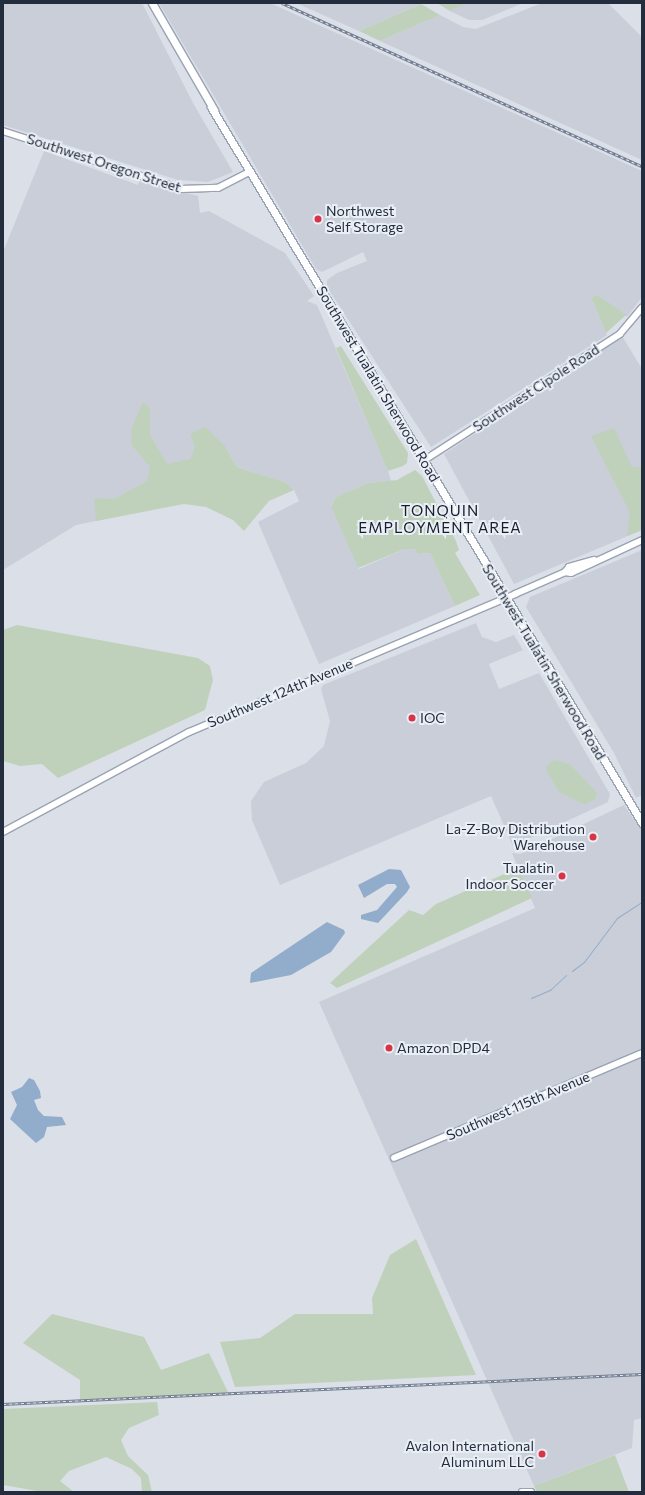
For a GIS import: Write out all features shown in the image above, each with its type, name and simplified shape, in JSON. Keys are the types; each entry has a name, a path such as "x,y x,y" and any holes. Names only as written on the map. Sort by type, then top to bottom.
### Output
{"highway":[{"name":"Southwest Tualatin Sherwood Road","path":"152,3 211,107 642,823"}],"main road":[{"name":"Southwest 124th Avenue","path":"3,832 188,732 565,572 571,573 594,560 642,540"}],"street":[{"name":"Southwest Oregon Street","path":"3,131 181,188 218,188 250,172"},
{"name":"Southwest Cipole Road","path":"423,460 620,334 642,308"},
{"name":"Southwest 115th Avenue","path":"394,1158 642,1053"}],"shaded area":[{"path":"3,3 142,3 193,103 233,172 208,182 178,180 3,125"},
{"path":"159,3 270,3 642,171 642,297 627,317 598,295 591,297 607,335 431,447 327,287 327,280 337,273 367,261 363,252 322,272 316,269"},
{"path":"296,3 423,3 359,31"},
{"path":"468,3 523,3 482,20 469,20 450,11"},
{"path":"542,3 608,3 642,37 642,160 380,41 440,15 463,27 476,29"},
{"path":"44,151 138,185 139,181 198,196 200,213 209,211 285,253 314,296 307,301 317,305 391,481 368,483 336,497 331,505 359,569 405,549 415,549 418,554 430,553 455,606 319,664 258,522 299,501 294,490 285,482 237,467 225,446 228,480 150,510 76,525 3,570 3,252"},
{"path":"622,336 642,369 642,530 514,584 444,454"},
{"path":"642,550 642,795 636,798 614,753 526,607 530,597"},
{"path":"476,623 482,637 496,642 514,635 523,650 489,664 499,689 539,673 610,794 608,802 513,846 491,796 280,885 252,820 251,801 264,782 306,763 324,746 330,721 321,689 323,685"},
{"path":"624,805 642,831 642,1418 634,1420 632,1448 534,1486 319,1002 535,908 512,853 520,854"}],"green space":[{"path":"437,3 468,3 450,11"},
{"path":"421,4 440,15 380,41 359,31"},
{"path":"598,295 626,315 606,333 591,297"},
{"path":"341,346 408,453 407,463 403,466 388,471 336,348"},
{"path":"143,402 150,408 150,435 167,464 190,459 195,447 190,434 205,427 225,446 237,467 285,482 294,490 269,501 244,531 233,520 206,507 184,504 96,521 94,498 114,499 147,481 150,467 131,444 132,427"},
{"path":"614,428 632,467 642,467 642,530 627,536 630,513 591,436"},
{"path":"415,470 422,476 456,541 459,550 455,553 480,595 455,606 430,553 418,554 415,549 405,549 358,568 331,506 336,497 368,483 397,480"},
{"path":"17,625 198,658 210,666 213,680 205,710 58,778 42,764 20,766 3,761 3,630"},
{"path":"554,760 570,764 597,793 596,798 585,805 559,792 547,772 546,767"},
{"path":"518,868 532,898 337,988 330,983 409,910 423,915 436,904"},
{"path":"416,1239 476,1375 235,1387 220,1342 260,1338 295,1314 373,1314 372,1298 390,1255"},
{"path":"52,1314 144,1337 161,1370 209,1353 229,1394 80,1401 80,1380 23,1343"},
{"path":"157,1402 159,1415 129,1428 121,1440 128,1456 148,1475 152,1492 142,1492 141,1478 132,1469 106,1457 69,1471 60,1481 74,1492 43,1492 3,1485 3,1409"},
{"path":"615,1455 629,1492 537,1492 534,1486"}],"water":[{"path":"389,869 401,870 410,887 378,923 361,919 361,915 377,910 397,887 395,884 387,884 364,898 358,885"},
{"path":"327,922 344,930 345,933 331,952 291,975 250,983 251,973"},
{"path":"29,1078 34,1080 40,1091 41,1098 34,1100 38,1110 44,1116 62,1117 66,1125 47,1127 44,1137 36,1143 10,1119 17,1105 11,1092 22,1087"}],"waterway":[{"path":"572,971 584,962 617,918 642,902"},
{"path":"531,998 550,990 566,975"}],"railway":[{"path":"282,3 642,166"},
{"path":"3,1404 642,1374"}],"place":[{"name":"Northwest Self Storage","path":"318,219"},
{"name":"IOC","path":"412,718"},
{"name":"La-Z-Boy Distribution Warehouse","path":"593,837"},
{"name":"Tualatin Indoor Soccer","path":"562,876"},
{"name":"Amazon DPD4","path":"389,1048"},
{"name":"Avalon International Aluminum LLC","path":"542,1454"}],"district":[{"name":"TONQUIN EMPLOYMENT AREA","path":"440,518"}]}
